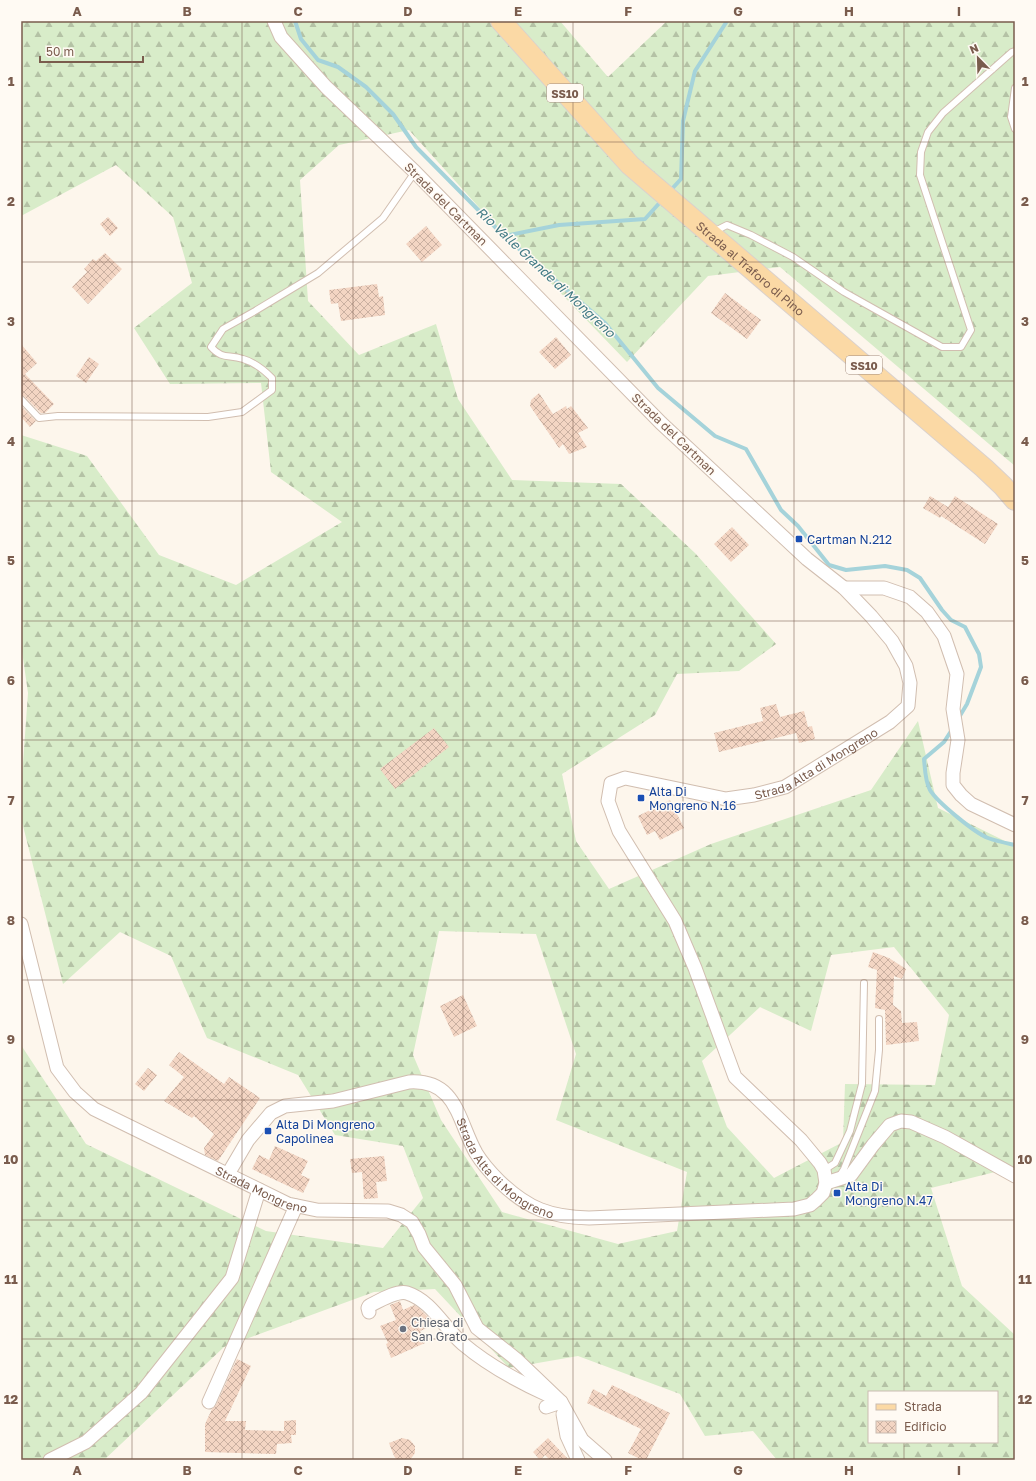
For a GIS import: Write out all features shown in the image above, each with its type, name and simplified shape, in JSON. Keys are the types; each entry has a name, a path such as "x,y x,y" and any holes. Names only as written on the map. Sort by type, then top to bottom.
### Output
{"main road":[{"name":"Strada al Traforo di Pino","path":"501,21 630,165 984,468 1015,500"}],"street":[{"name":"Strada del Cartman","path":"274,21 281,37 326,87 415,172 661,423 807,559 844,588"},
{"path":"844,588 884,588 910,597 927,612 944,636 956,674 953,709 958,740 953,773 953,785 971,804 1015,825"},
{"name":"Strada Alta di Mongreno","path":"829,1178 820,1163 801,1140 735,1077 695,968 675,921 646,872 619,831 608,801 611,783 625,778 726,798 754,795 785,787 890,722 908,706 910,683 906,666 892,641 871,616 844,588"},
{"name":"Strada Mongreno","path":"21,924 57,1068 75,1092 94,1109 288,1204 317,1210 388,1211 401,1215 412,1222 424,1247 455,1286 477,1328 516,1359 559,1400 582,1440 605,1460"},
{"name":"Strada Alta di Mongreno","path":"228,1174 248,1140 271,1113 285,1106 333,1101 410,1082 421,1081 430,1083 441,1090 452,1101 476,1154 492,1174 512,1193 530,1205 549,1213 567,1218 794,1209 810,1205 816,1200 823,1193 829,1178"},
{"name":"Strada Alta di Mongreno","path":"829,1178 851,1175 873,1144 890,1125 901,1121 911,1122 945,1137 1015,1176"},
{"path":"50,1460 86,1442 141,1393 232,1278 259,1190"},
{"path":"209,1402 296,1206"},
{"path":"369,1312 369,1306 393,1295 406,1293 424,1302 463,1344 506,1374 527,1386 559,1400"},
{"path":"546,1407 559,1400"},
{"path":"559,1400 567,1436 578,1460"}],"lane":[{"path":"710,234 727,225 751,234 793,257 844,292 942,346 961,347 971,330 920,175 921,152 928,132 943,113 1015,51"},
{"path":"1015,88 1011,117 1015,129"},
{"path":"21,399 39,418 58,416 208,417 242,412 272,390 272,378 263,368 244,359 219,355 211,347 223,329 255,312 311,277 334,260 384,218 415,172"},
{"path":"829,1178 850,1132 862,1084 864,983"},
{"path":"829,1178 844,1170 875,1091 879,1050 879,1019"}],"green space":[{"path":"21,21 560,21 608,77 667,21 1015,21 1015,466 780,267 708,276 627,362 495,225 409,130 339,145 300,180 308,301 359,355 436,324 458,399 512,480 621,484 695,553 776,644 739,671 677,674 655,715 562,774 576,841 609,889 711,844 871,790 918,721 938,808 1015,846 1015,1167 931,1188 962,1286 1015,1335 1015,1460 777,1460 753,1431 705,1436 680,1394 578,1356 509,1368 435,1289 374,1292 224,1347 104,1460 21,1460 21,1045 86,1144 266,1231 383,1248 423,1198 403,1146 335,1135 298,1075 207,1038 171,956 120,932 63,984 21,818 21,791 28,693 21,644 21,435 87,456 159,555 236,585 342,522 271,472 261,383 170,384 134,328 192,283 173,217 116,165 21,216","holes":["439,931 536,934 576,1054 556,1120 687,1172 677,1231 618,1244 502,1212 441,1120 413,1055","894,947 949,1015 935,1085 845,1084 843,1142 774,1178 727,1127 702,1061 760,1007 811,1031 831,955"]}],"building":[{"path":"108,217 118,228 110,236 100,224"},
{"path":"426,226 442,245 422,262 406,244"},
{"path":"105,253 122,269 88,304 72,287 87,272 84,269 93,259 96,261"},
{"path":"377,284 379,297 383,296 385,315 341,321 338,303 331,304 329,290"},
{"path":"725,293 761,320 747,339 711,313"},
{"path":"556,337 571,355 555,369 539,352"},
{"path":"21,344 37,363 25,374 54,404 45,413 41,413 24,396 21,395"},
{"path":"89,357 99,364 86,383 76,376"},
{"path":"539,393 553,414 566,406 567,409 571,406 588,428 578,433 587,447 569,454 563,444 559,448 530,406 531,400"},
{"path":"21,406 36,421 30,427 21,417"},
{"path":"930,496 948,507 955,496 998,524 985,544 941,516 940,518 923,508"},
{"path":"732,527 749,545 731,562 714,544"},
{"path":"776,704 780,717 804,711 808,727 812,726 815,739 799,743 796,733 719,752 714,733 763,721 760,708"},
{"path":"434,728 449,747 395,789 380,769"},
{"path":"670,800 684,828 660,840 655,831 647,835 638,816"},
{"path":"873,952 889,958 906,969 902,979 894,976 893,1005 901,1011 902,1023 917,1022 919,1041 886,1045 885,1010 875,1008 877,970 868,967"},
{"path":"463,995 477,1026 454,1037 440,1006"},
{"path":"179,1052 224,1084 229,1077 260,1098 218,1161 205,1155 204,1148 214,1134 194,1116 192,1118 164,1101 184,1077 169,1065"},
{"path":"148,1068 157,1075 144,1091 135,1084"},
{"path":"275,1146 308,1161 301,1175 310,1179 303,1193 252,1169 259,1155 269,1160"},
{"path":"384,1156 387,1181 376,1182 378,1198 364,1199 362,1172 352,1173 350,1159"},
{"name":"Chiesa di San Grato","path":"400,1301 403,1310 414,1305 419,1308 428,1317 432,1326 420,1331 425,1343 391,1358 386,1344 388,1343 380,1326 396,1320 390,1305"},
{"path":"237,1359 251,1366 225,1421 246,1421 245,1430 284,1431 284,1421 296,1420 296,1435 291,1435 292,1443 277,1444 276,1454 205,1452 205,1424 212,1409 216,1405"},
{"path":"612,1385 670,1413 646,1460 642,1460 628,1453 641,1429 587,1403 593,1389 606,1396"},
{"path":"402,1438 410,1440 415,1446 415,1453 410,1460 397,1460 389,1443"},
{"path":"548,1438 569,1460 550,1460 545,1455 540,1460 533,1452"}],"waterway":[{"name":"Rio Valle Grande di Mongreno","path":"295,21 301,39 318,60 338,67 366,87 393,114 416,147 504,236 605,323 658,388 715,436 746,449 781,510 798,526 829,565 846,570 885,566 907,570 920,578 942,610 951,620 965,627 979,654 981,667 967,704 958,719"},
{"path":"670,191 681,179 683,121 695,71 727,21"},
{"path":"504,236 559,225 645,219 663,199"},
{"name":"Rio Valle Grande di Mongreno","path":"953,728 944,742 924,759 926,779 930,790 940,802 974,830 988,838 1015,845"}],"place":[{"name":"Cartman N.212","path":"799,539"},
{"name":"Alta Di Mongreno N.16","path":"641,798"},
{"name":"Alta Di Mongreno Capolinea","path":"268,1131"},
{"name":"Alta Di Mongreno N.47","path":"837,1193"},
{"name":"Chiesa di San Grato","path":"403,1329"}]}
